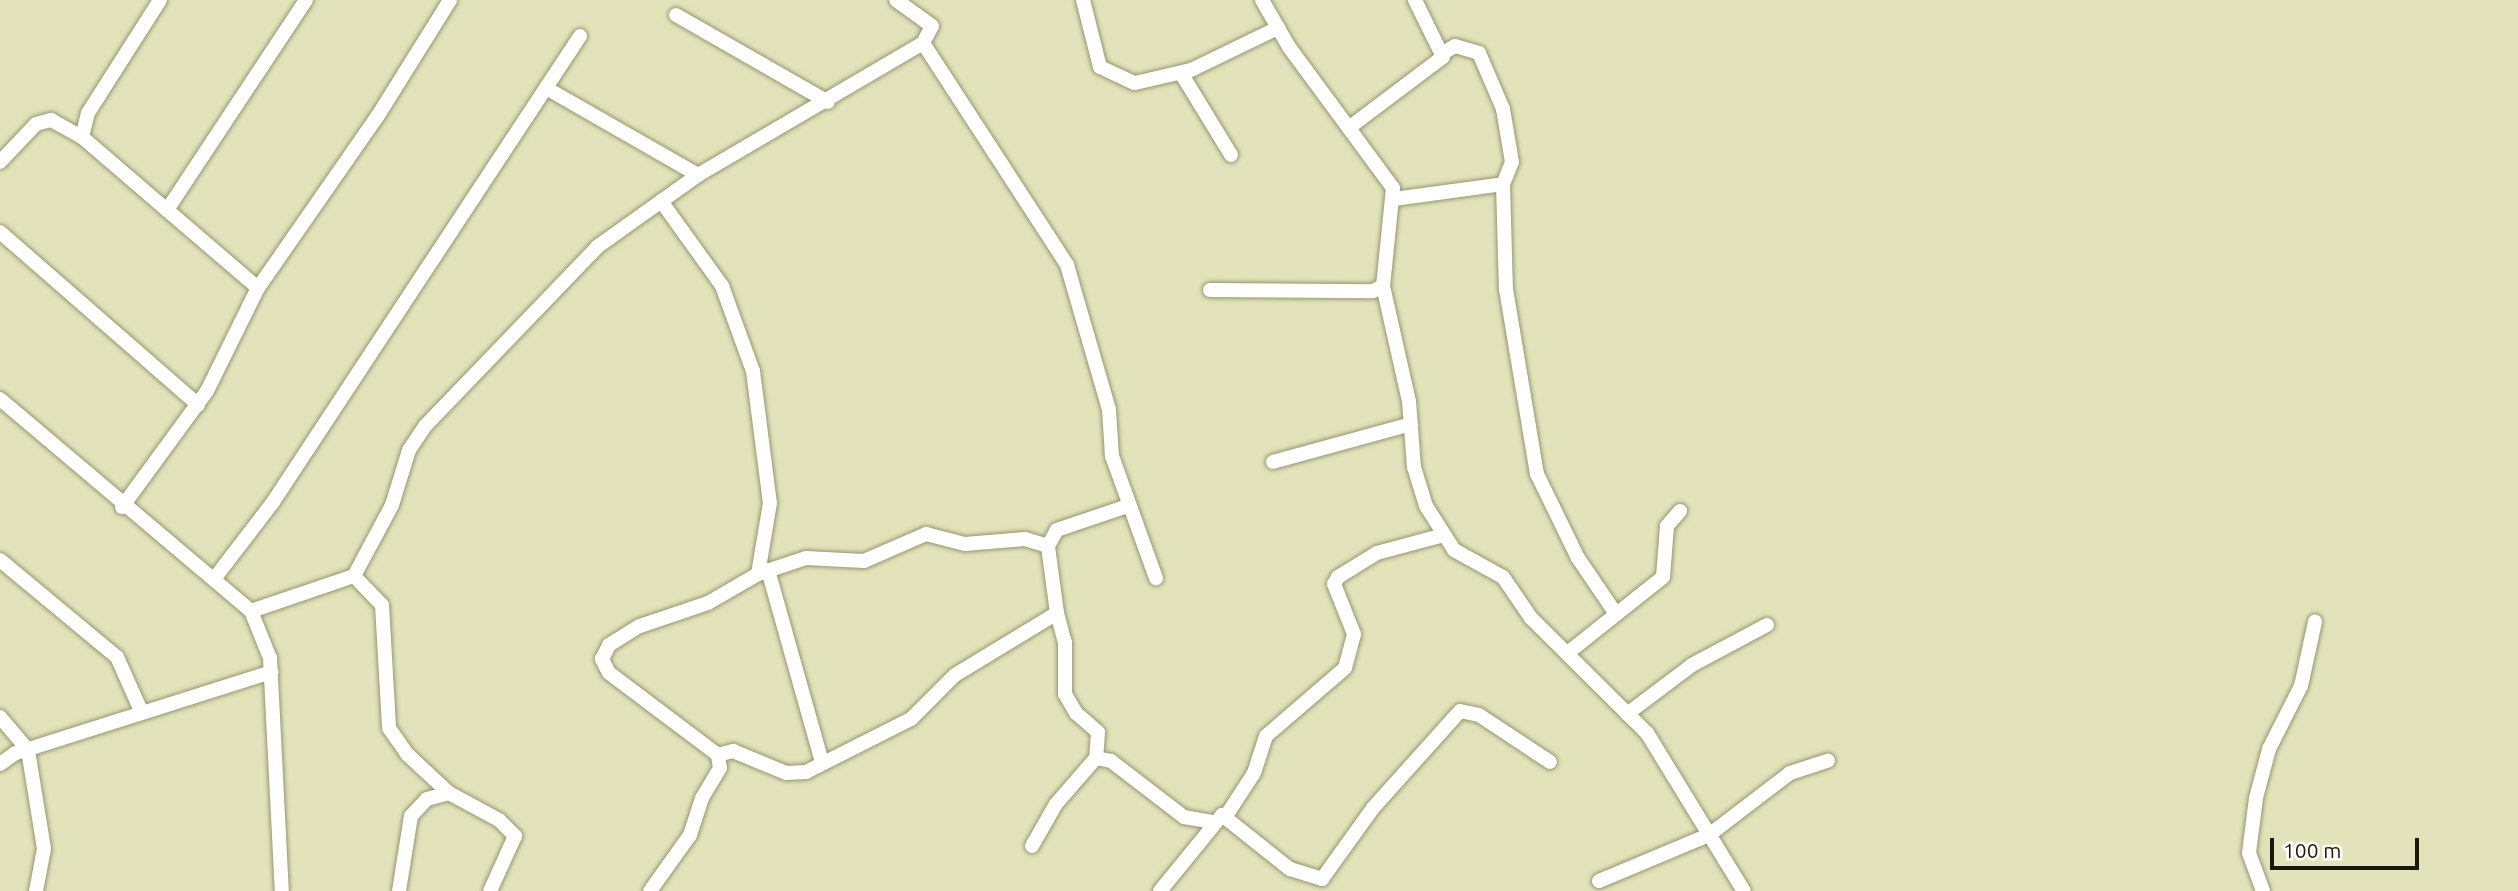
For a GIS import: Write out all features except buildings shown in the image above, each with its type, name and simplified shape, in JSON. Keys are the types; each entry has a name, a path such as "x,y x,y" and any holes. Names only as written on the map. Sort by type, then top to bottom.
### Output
{"street":[{"path":"82,136 88,113 160,0"},
{"path":"167,210 306,0"},
{"path":"122,508 198,405 258,288 377,117 450,0"},
{"path":"251,611 354,576 392,505 409,450 426,425 597,247 698,175 828,102 923,43 932,26 896,0"},
{"path":"1083,0 1091,43 1110,75 1135,83 1181,73 1278,28"},
{"path":"1262,0 1278,28 1387,173 1394,199 1383,286 1411,424 1414,467 1426,506 1461,556 1503,577 1531,618 1570,652 1652,739 1744,891"},
{"path":"1415,0 1443,53"},
{"path":"676,15 828,102"},
{"path":"1422,15 1485,61 1503,109 1512,162 1503,184 1506,289 1537,474 1572,549 1616,614"},
{"path":"214,579 273,502 580,36"},
{"path":"923,43 1067,265 1109,410 1112,456 1131,498 1128,506 1156,578"},
{"path":"1350,127 1438,63 1443,53 1464,47"},
{"path":"1181,73 1231,155"},
{"path":"546,88 698,175"},
{"path":"0,162 44,119 82,136 258,288"},
{"path":"1394,199 1503,184"},
{"path":"661,201 723,286 753,370 770,503 763,572 822,762"},
{"path":"0,233 198,405"},
{"path":"1210,290 1373,291 1383,286"},
{"path":"0,399 122,508 251,611 271,671 282,891"},
{"path":"1272,462 1411,424"},
{"path":"1032,846 1056,804 1096,758 1098,732 1076,713 1065,694 1065,642 1048,546 1057,530 1128,506"},
{"path":"1570,652 1663,577 1667,526 1679,511"},
{"path":"1048,546 1025,539 965,544 926,534 864,561 806,558 763,572 708,603 628,631 603,652 609,673 718,755 743,753 786,773 806,772 911,719 955,675 1058,613"},
{"path":"1096,758 1111,761 1184,817 1211,822 1226,816 1254,773 1266,736 1345,667 1354,634 1334,584 1338,577 1377,554 1444,535"},
{"path":"0,559 117,657 142,713"},
{"path":"354,576 377,596 383,614 389,728 407,754 449,793 499,820 515,836 490,891"},
{"path":"2263,891 2249,853 2256,798 2269,749 2301,686 2315,622"},
{"path":"1627,715 1692,665 1767,625"},
{"path":"0,764 28,750 271,671"},
{"path":"1226,816 1254,844 1290,869 1322,879 1373,808 1460,711 1479,715 1550,762"},
{"path":"0,717 28,750 44,849 36,891"},
{"path":"650,891 690,835 702,798 720,768 718,755"},
{"path":"1599,881 1709,835 1790,773 1828,761"},
{"path":"398,891 411,816 427,799 449,793"},
{"path":"1160,891 1184,867 1211,822"}]}
